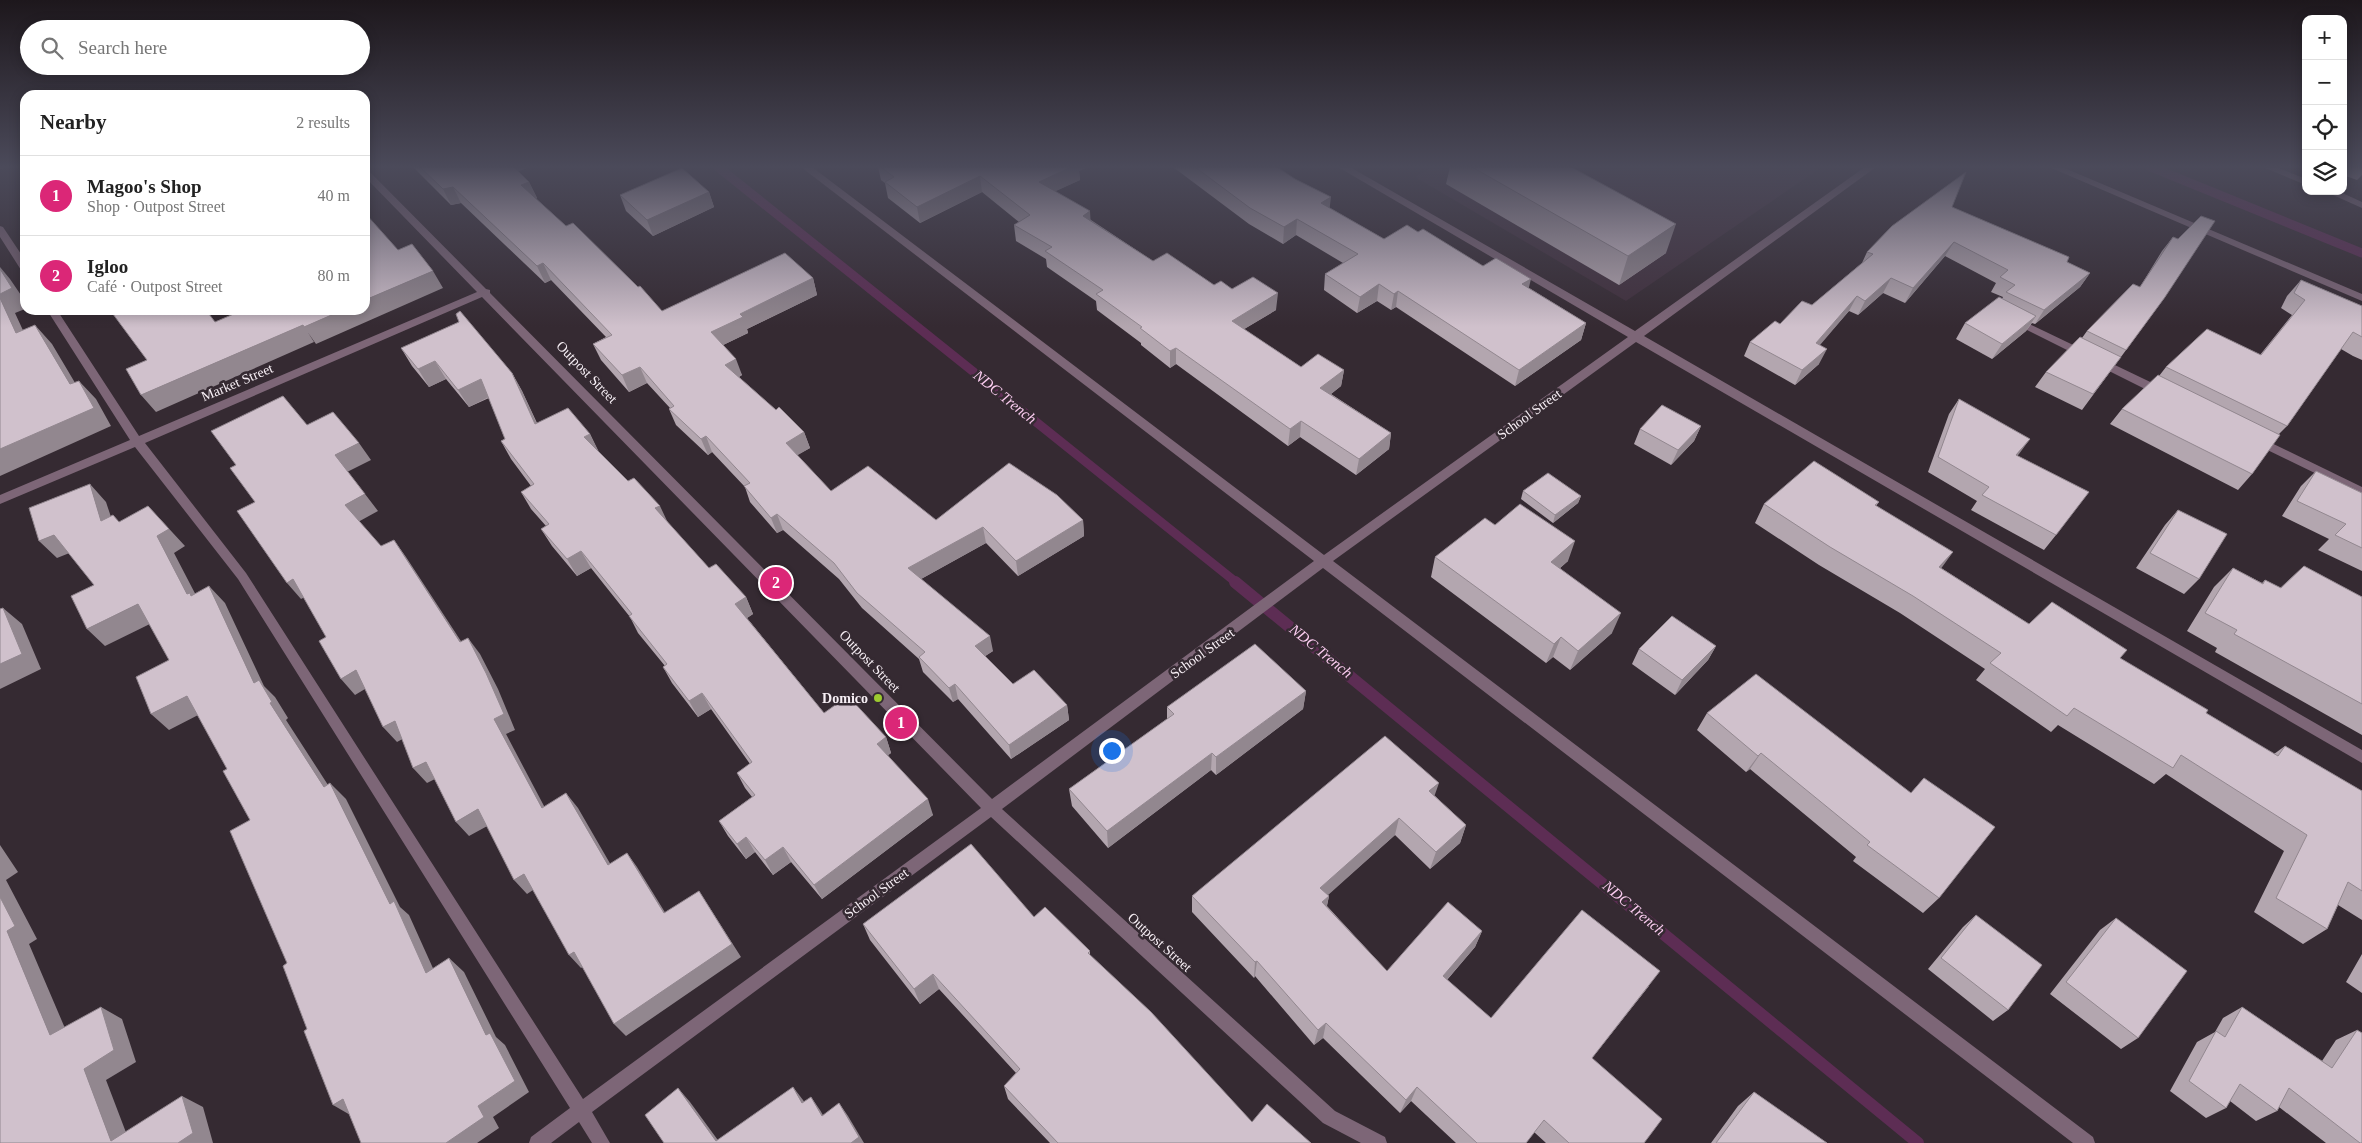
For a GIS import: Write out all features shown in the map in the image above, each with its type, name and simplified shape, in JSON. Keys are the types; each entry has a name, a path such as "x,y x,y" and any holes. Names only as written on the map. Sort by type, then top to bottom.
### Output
{"street":[{"name":"Outpost Street","path":"414,220 991,808 1329,1117 1379,1143"},
{"path":"876,220 2087,1143"},
{"path":"1436,220 2362,757"},
{"name":"School Street","path":"537,1143 1255,614 1288,587 1797,220"},
{"path":"2179,220 2362,298"},
{"path":"0,229 20,260"},
{"name":"Market Street","path":"0,500 486,292"},
{"path":"55,315 137,442 242,576 602,1143"},
{"path":"2004,315 2174,399"},
{"path":"2246,434 2362,492"}],"shaded area":[{"path":"1489,220 1744,220 1626,301"}],"building":[{"path":"370,220 398,250 412,244 433,271 370,298"},
{"path":"488,220 560,220 566,226 573,223 638,287 640,286 662,311 785,253 813,278 740,314 743,317 711,332 736,359 725,365 776,410 779,407 804,432 786,443 831,491 868,466 936,520 1009,463 1057,495 1083,520 1016,561 983,527 908,568 990,636 975,646 1013,684 1034,670 1067,705 1009,745 955,684 949,688 919,657 925,652 857,593 834,563 777,514 771,518 744,486 750,483 706,436 701,439 669,409 674,406 640,367 622,375 593,344 612,335 543,263 537,266"},
{"path":"1021,220 1090,220 1153,261 1167,253 1214,285 1221,281 1232,289 1253,277 1278,293 1232,321 1301,367 1318,354 1344,370 1320,388 1391,433 1359,459 1301,421 1290,429 1176,348 1170,351 1140,328 1142,327 1096,294 1103,290 1045,251 1052,247 1014,225"},
{"path":"1272,220 1295,220 1284,227"},
{"path":"1299,220 1351,220 1384,239 1407,225 1418,232 1423,229 1483,266 1496,258 1531,279 1522,284 1586,323 1519,370 1398,291 1394,294 1379,284 1360,297 1325,274 1358,254"},
{"path":"1565,220 1669,220 1676,224 1628,256"},
{"path":"1900,220 1983,220 2069,257 2067,262 2090,273 2044,310 2006,292 2015,285 2000,277 2008,270 1954,242 1913,288 1891,278 1865,301 1857,296 1816,343 1827,349 1802,370 1750,342 1775,321 1780,324 1802,301 1812,305 1873,254 1867,252"},
{"path":"2197,220 2215,221 2165,297 2126,350 2087,331 2133,284 2140,287 2173,237 2178,239"},
{"path":"0,269 12,288 0,294"},
{"path":"2301,280 2362,306 2362,337 2353,332 2287,426 2166,367 2207,329 2261,355 2305,300 2294,293"},
{"path":"1999,297 2036,316 2002,344 1965,323"},
{"path":"0,298 16,333 35,325 70,384 79,381 94,408 0,449"},
{"path":"460,311 512,373 535,424 568,408 590,434 584,437 628,481 634,478 660,506 655,508 709,568 716,564 746,597 735,604 824,713 848,696 886,737 877,744 928,799 814,885 783,847 765,860 746,837 737,844 719,821 755,795 737,773 752,762 702,693 689,701 663,667 667,664 629,616 632,614 581,551 567,559 541,529 549,524 521,492 534,484 501,441 505,439 481,379 458,390 435,361 418,369 401,348 459,322 456,314"},
{"path":"114,315 210,315 215,322 231,315 332,315 304,327 303,325 141,395 126,369 147,360"},
{"path":"2080,337 2121,357 2093,394 2046,372"},
{"path":"2158,375 2280,435 2252,474 2122,409"},
{"path":"283,396 307,425 333,412 359,443 335,455 365,494 345,505 381,546 394,540 460,642 468,638 504,714 494,719 542,808 566,793 608,865 627,853 664,913 699,891 732,944 614,1024 574,952 569,955 524,874 514,880 478,809 456,822 426,762 413,768 395,721 383,727 356,670 341,679 319,641 326,637 293,579 287,583 237,511 255,502 230,468 236,465 211,431"},
{"path":"1959,399 2030,439 2016,455 2089,492 2056,535 1982,495 1989,487 1938,457"},
{"path":"1662,405 1701,426 1678,450 1640,429"},
{"path":"1814,461 1879,502 1875,505 1953,552 1939,567 2029,624 2052,602 2127,650 2120,658 2208,710 2206,713 2278,756 2285,746 2362,791 2362,891 2348,882 2327,929 2276,898 2307,835 2181,755 2173,768 2074,708 2067,716 1990,663 2001,653 1764,504"},
{"path":"2316,471 2362,493 2362,548 2335,535 2346,524 2297,501"},
{"path":"1548,473 1581,496 1555,515 1523,491"},
{"path":"90,484 101,521 113,515 119,522 148,506 169,529 157,536 187,594 190,593 191,596 209,586 254,683 259,680 272,702 270,703 324,787 330,783 390,904 394,901 426,973 449,958 486,1035 490,1033 515,1081 478,1106 484,1117 446,1143 361,1143 343,1099 333,1105 304,1031 307,1029 283,966 287,963 230,831 250,820 223,771 227,769 187,696 151,714 136,677 169,660 138,604 87,629 71,596 94,585 54,535 39,541 29,508"},
{"path":"1520,504 1575,541 1551,562 1621,613 1578,651 1561,637 1554,644 1435,557 1485,518 1495,525"},
{"path":"2178,510 2227,534 2199,579 2150,553"},
{"path":"2304,566 2362,597 2362,704 2234,634 2237,630 2205,613 2233,568 2263,584 2265,580 2281,588"},
{"path":"3,608 22,654 0,664 0,609"},
{"path":"1672,616 1716,646 1682,680 1639,649"},
{"path":"1255,644 1306,691 1216,757 1212,753 1107,831 1069,789 1174,714 1167,707"},
{"path":"1756,674 1911,793 1924,778 1995,827 1939,898 1867,845 1870,842 1761,753 1758,756 1707,713"},
{"path":"1385,736 1439,783 1429,791 1466,825 1436,852 1399,818 1320,888 1329,896 1322,902 1387,971 1448,902 1482,931 1443,976 1491,1018 1582,910 1660,971 1592,1058 1662,1119 1644,1143 1569,1143 1544,1120 1526,1143 1477,1143 1417,1087 1406,1100 1326,1023 1318,1030 1257,961 1255,962 1192,896"},
{"path":"971,844 1034,917 1045,907 1090,951 1088,953 1151,1012 1252,1122 1267,1104 1311,1143 1058,1143 1004,1086 1020,1069 933,974 914,989 863,924"},
{"path":"0,897 15,926 7,931 50,1035 101,1007 114,1050 84,1069 111,1141 182,1096 193,1133 178,1143 0,1143"},
{"path":"1976,915 2042,965 2008,1010 1941,958"},
{"path":"2116,918 2187,971 2138,1038 2066,982"},
{"path":"2242,1007 2332,1068 2357,1030 2362,1033 2362,1143 2289,1088 2277,1111 2240,1084 2226,1108 2189,1081 2216,1031 2225,1037"},
{"path":"793,1087 802,1103 811,1097 822,1116 839,1103 859,1137 851,1143 664,1143 645,1115 678,1088 716,1141"},
{"path":"1754,1092 1827,1143 1716,1143"}],"waterway":[{"name":"NDC Trench","path":"785,220 1237,583"},
{"path":"2282,220 2362,253"},
{"name":"NDC Trench","path":"1235,582 1918,1143"}],"place":[{"name":"Igloo","path":"776,583"},
{"name":"Domico","path":"878,698"},
{"name":"Magoo's Shop","path":"901,723"}]}
